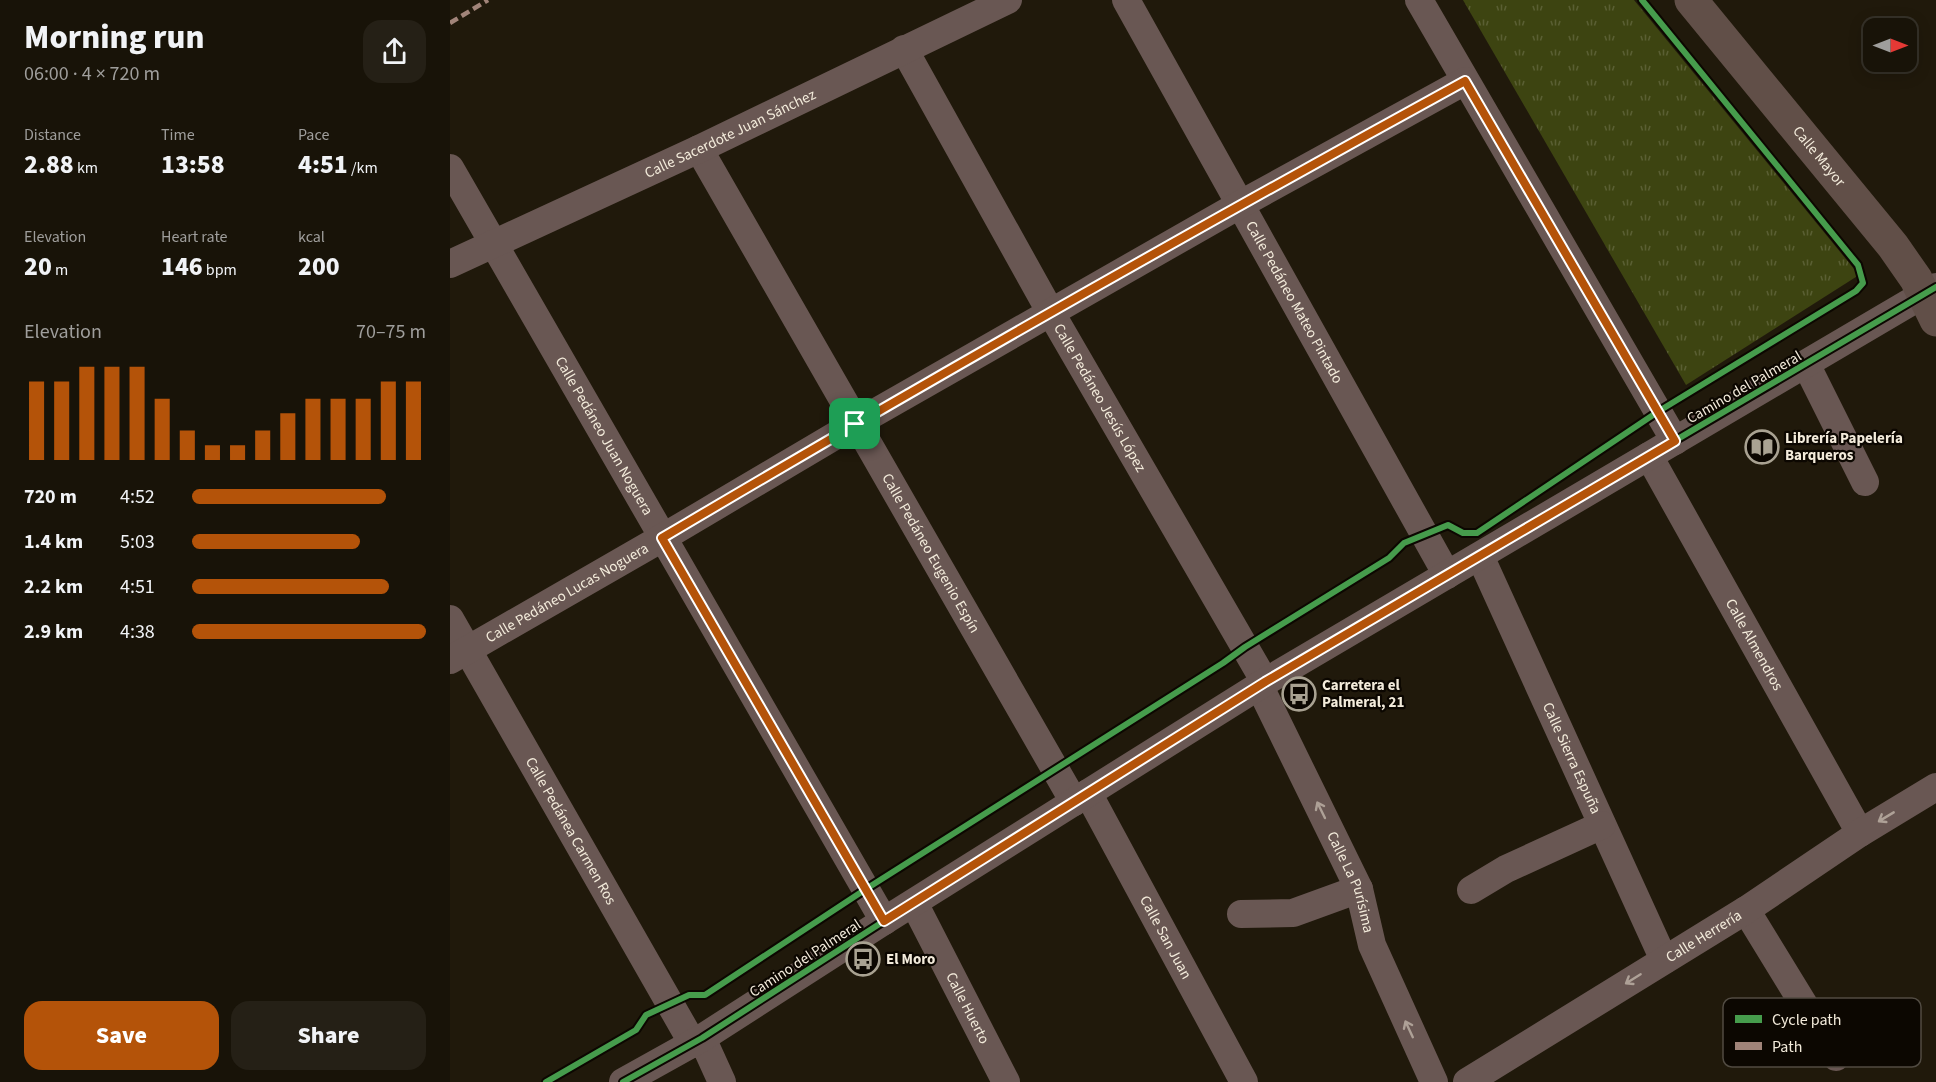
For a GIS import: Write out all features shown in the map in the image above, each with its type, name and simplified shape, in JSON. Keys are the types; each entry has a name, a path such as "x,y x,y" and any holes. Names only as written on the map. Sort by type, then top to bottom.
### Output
{"street":[{"name":"Calle Sacerdote Juan Sánchez","path":"450,264 699,149 1008,0"},
{"name":"Calle Pedáneo Mateo Pintado","path":"1126,0 1447,575"},
{"path":"1419,0 1675,441"},
{"name":"Calle Mayor","path":"1691,0 1893,246 1932,300"},
{"name":"Calle Pedáneo Jesús López","path":"904,49 1262,684"},
{"name":"Calle Pedáneo Lucas Noguera","path":"459,655 855,424 1241,204 1465,81"},
{"name":"Calle Pedáneo Eugenio Espín","path":"699,149 855,424 1081,798"},
{"name":"Calle Pedáneo Juan Noguera","path":"450,168 884,921"},
{"name":"Camino del Palmeral","path":"623,1082 697,1041 1262,684 1806,364 1932,300"},
{"path":"1806,364 1865,482"},
{"name":"Calle Almendros","path":"1649,456 1860,833"},
{"name":"Calle Sierra Espuña","path":"1480,556 1664,960"},
{"name":"Calle Pedánea Carmen Ros","path":"450,619 459,655 722,1082"},
{"name":"Calle La Purísima","path":"1262,684 1359,889 1372,945 1434,1082"},
{"name":"Calle Herrería","path":"1467,1082 1746,910 1860,833 1936,787"},
{"name":"Calle San Juan","path":"1081,798 1244,1082"},
{"path":"1471,890 1506,869 1602,825"},
{"path":"1241,914 1293,914 1359,889"},
{"name":"Calle Huerto","path":"914,903 1006,1082"},
{"path":"1746,910 1800,998"}],"green space":[{"path":"1463,0 1634,0 1859,275 1686,385"}],"marked path":[{"path":"450,23 488,0"}],"cycle path":[{"path":"546,1082 636,1030 646,1015 689,995 705,995 866,889 1245,647 1389,558 1404,543 1448,525 1463,533 1477,533 1659,411 1856,291 1863,283 1858,265 1642,0"},
{"path":"623,1082 702,1038 1265,682 1936,287"}],"place":[{"name":"Librería Papelería Barqueros","path":"1762,447"},
{"name":"Carretera el Palmeral, 21","path":"1299,694"},
{"name":"El Moro","path":"863,959"}],"route":[{"path":"1465,81 1675,441 1265,682 884,921 662,538 855,424 1241,204 1465,81"}]}
